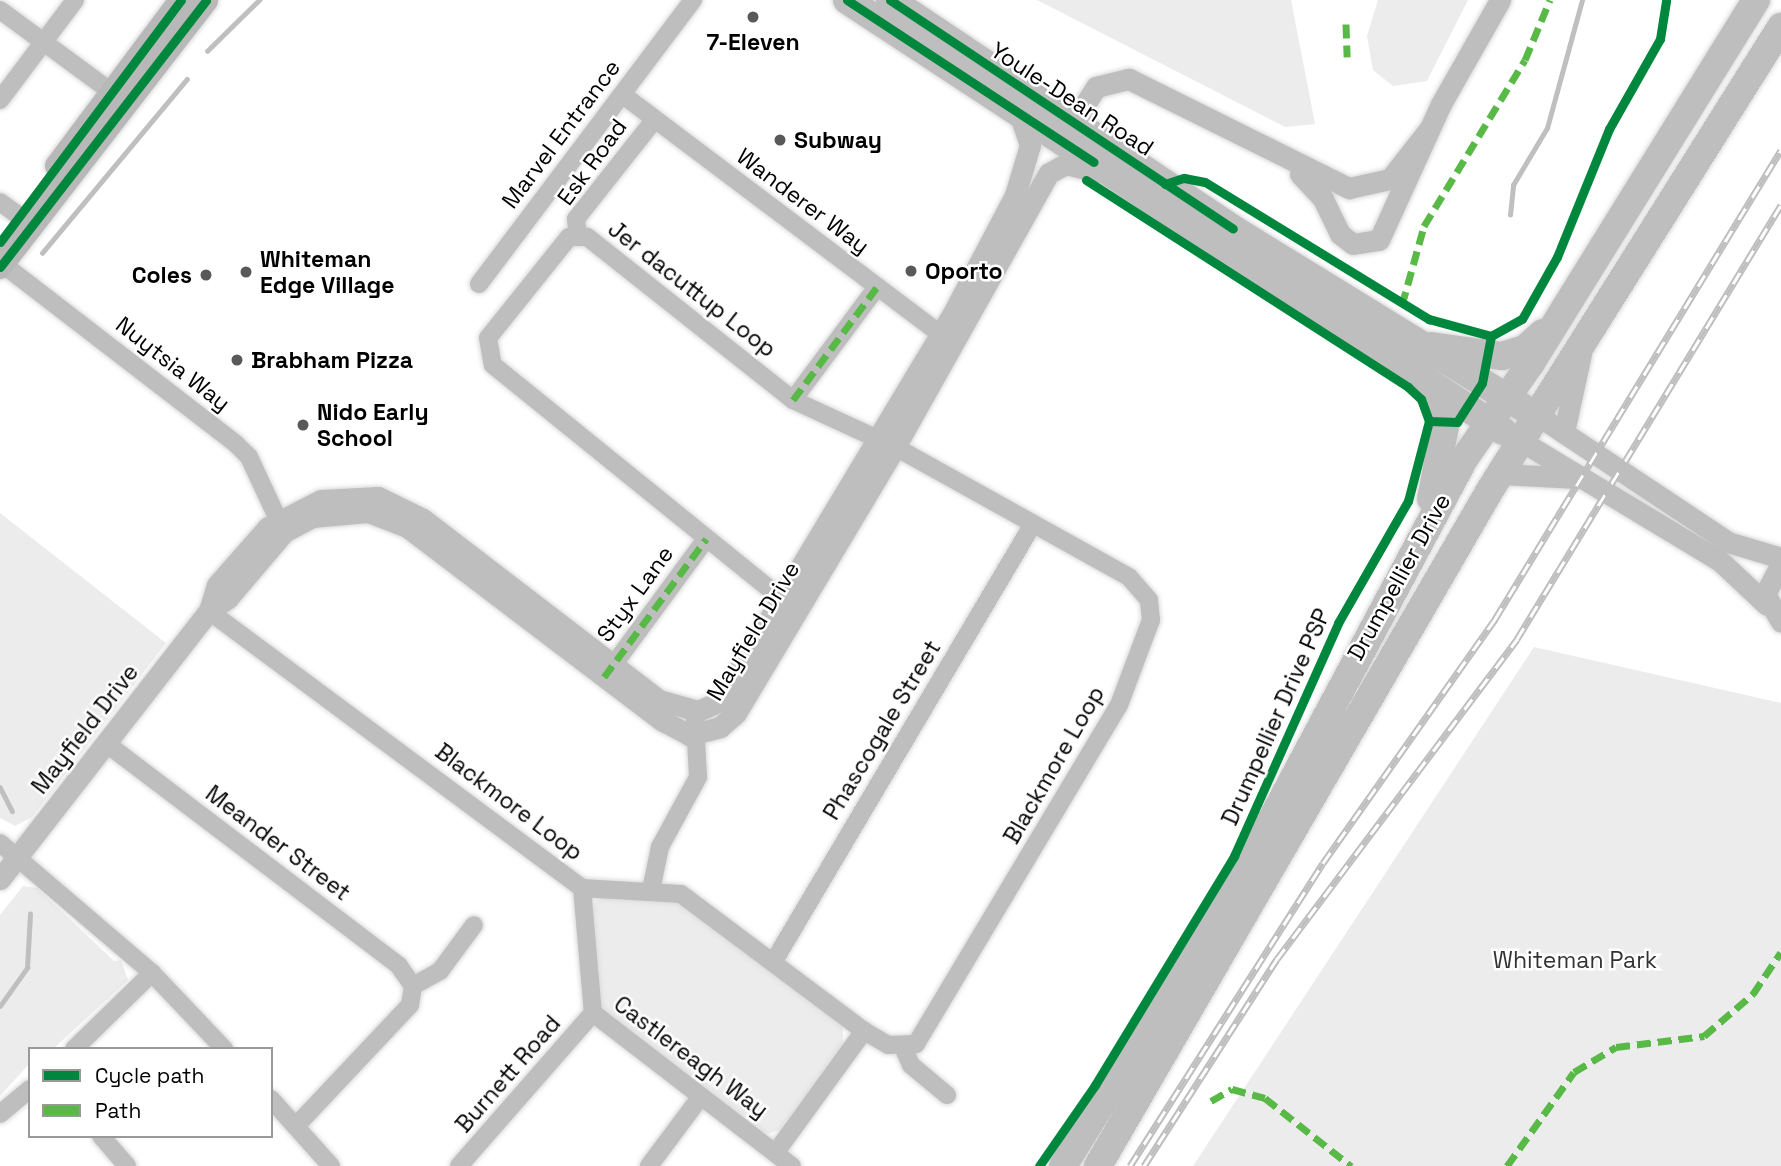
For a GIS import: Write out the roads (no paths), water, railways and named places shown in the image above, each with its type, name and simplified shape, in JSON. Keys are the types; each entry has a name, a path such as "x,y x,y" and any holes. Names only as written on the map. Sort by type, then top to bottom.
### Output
{"main road":[{"path":"1,259 9,209 113,93 181,0"},
{"path":"1,259 206,0"},
{"name":"Youle-Dean Road","path":"847,0 1018,111 1133,191 1521,441"},
{"name":"Youle-Dean Road","path":"890,0 1073,123 1415,343 1536,415"},
{"name":"Drumpellier Drive","path":"1063,1166 1234,890 1425,530 1488,422 1560,317 1756,0"},
{"name":"Drumpellier Drive","path":"1098,1166 1536,415 1781,27"},
{"path":"1415,343 1502,356 1525,349 1560,317"},
{"path":"1425,530 1446,421 1426,380"}],"street":[{"path":"0,100 75,0"},
{"path":"1271,151 1311,184 1340,234 1367,246 1388,229 1429,129 1500,0"},
{"name":"Marvel Entrance","path":"479,284 623,95 686,4"},
{"path":"0,10 113,93"},
{"path":"1094,162 1076,139 1073,123 1096,87 1129,79 1333,184 1370,187 1402,167 1429,129"},
{"name":"Wanderer Way","path":"623,95 948,339"},
{"name":"Mayfield Drive","path":"948,339 1026,169 1030,145 1018,111"},
{"name":"Esk Road","path":"578,236 576,219 654,119"},
{"name":"Mayfield Drive","path":"609,671 671,726 697,734 732,718 790,606 1049,173 1078,165 1133,191"},
{"name":"Jer dacuttup Loop","path":"790,606 493,365 488,338 561,243 578,236 599,246 793,400 888,443"},
{"name":"Nuytsia Way","path":"1,259 236,444 281,526"},
{"path":"793,400 877,287"},
{"path":"1564,432 1584,338"},
{"path":"1536,415 1728,542 1781,558"},
{"path":"1521,441 1720,561 1767,605 1781,622"},
{"name":"Blackmore Loop","path":"209,611 582,888 651,890 681,894 864,1031 903,1047 925,1034 1119,705 1151,620 1142,587 888,443"},
{"path":"1501,474 1579,478"},
{"name":"Mayfield Drive","path":"0,878 209,611 228,598 281,526 312,517 345,512 398,523 609,671 671,706 695,710 720,701 735,685 790,606"},
{"name":"Phascogale Street","path":"774,961 1033,524"},
{"name":"Styx Lane","path":"609,671 706,539"},
{"path":"1767,605 1767,583 1781,564"},
{"path":"651,890 660,847 698,776 695,710"},
{"name":"Meander Street","path":"107,744 399,966 413,986"},
{"path":"0,843 152,972 222,1047"},
{"name":"Castlereagh Way","path":"582,888 593,1013 699,1099 792,1166"},
{"path":"296,1126 410,1006 413,986 440,971 474,925"},
{"path":"76,1047 152,972"},
{"name":"Burnett Road","path":"459,1166 593,1013"},
{"path":"776,1153 864,1031"},
{"path":"903,1047 911,1065 947,1095"},
{"path":"0,1114 28,1091"},
{"path":"649,1166 699,1099"},
{"path":"273,1101 331,1166"},
{"path":"103,1138 127,1166"}],"waterway":[{"path":"207,51 259,0"},
{"path":"1510,215 1513,185 1547,128 1582,0"},
{"path":"42,253 187,79"},
{"path":"0,787 12,811"},
{"path":"0,1006 27,968 30,914"}],"railway":[{"path":"1130,1166 1323,863 1495,619 1781,150"},
{"path":"1144,1166 1277,959 1517,639 1781,205"}],"place":[{"name":"7-Eleven","path":"753,17"},
{"name":"Subway","path":"780,140"},
{"name":"Oporto","path":"911,271"},
{"name":"Whiteman Edge Village","path":"246,272"},
{"name":"Coles","path":"206,275"},
{"name":"Brabham Pizza","path":"237,360"},
{"name":"Nido Early School","path":"303,425"}],"park label":[{"name":"Whiteman Park","path":"1575,960"}]}
